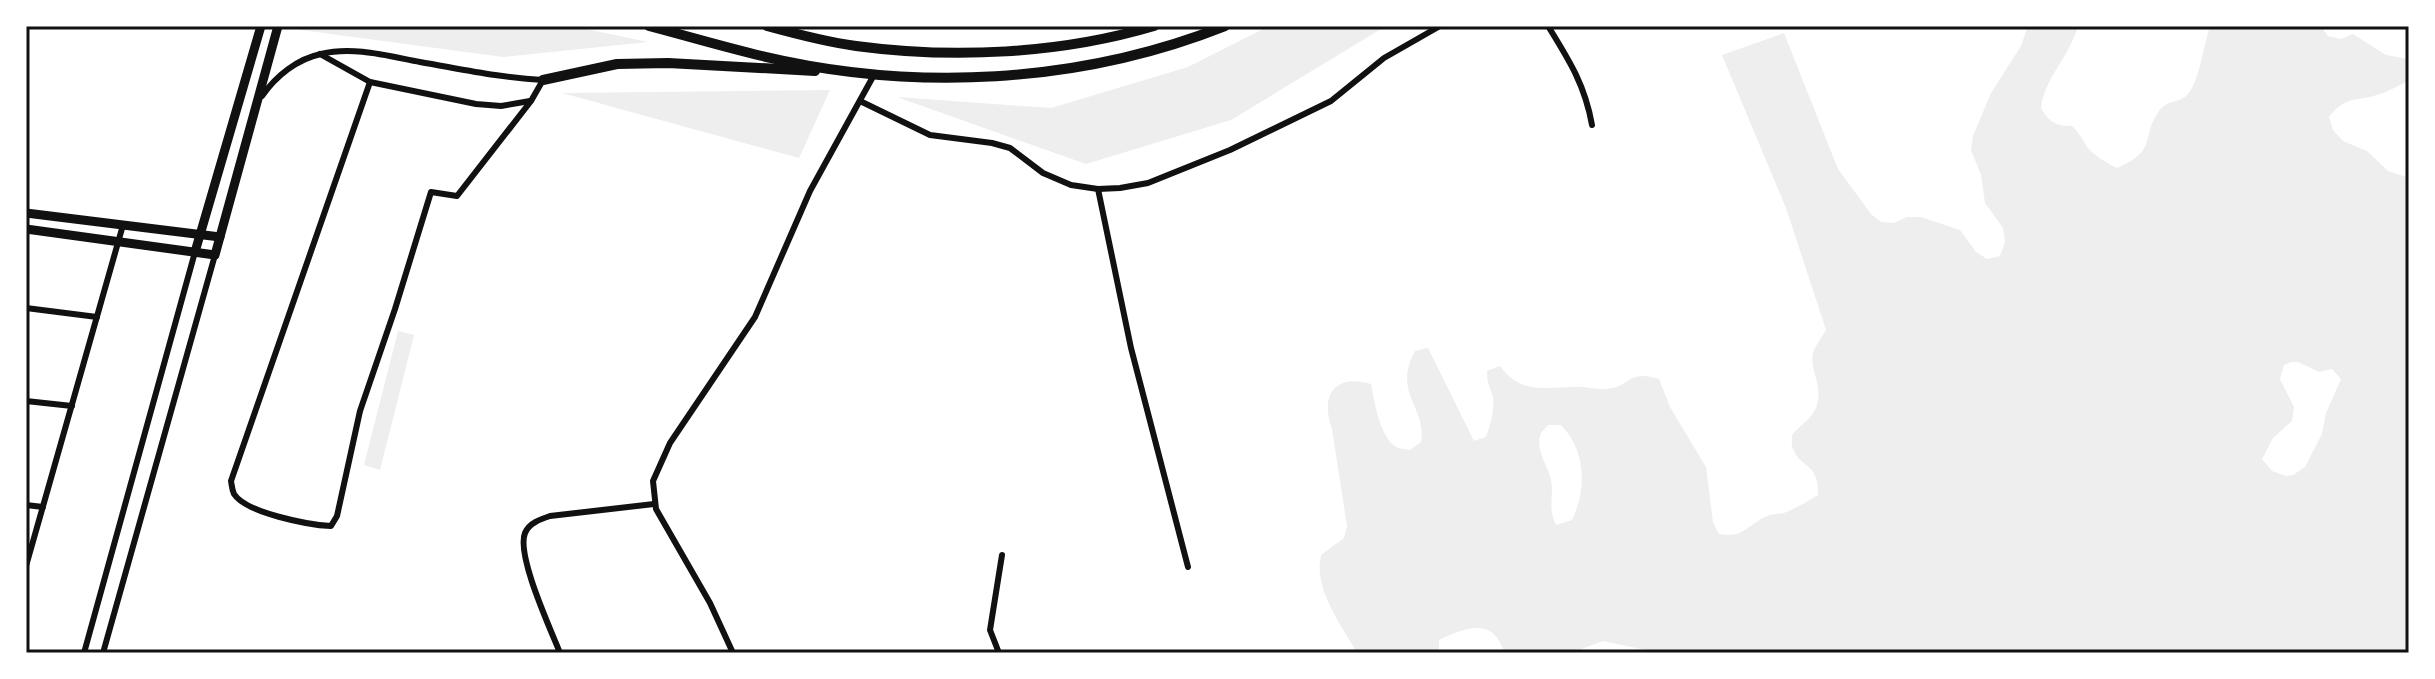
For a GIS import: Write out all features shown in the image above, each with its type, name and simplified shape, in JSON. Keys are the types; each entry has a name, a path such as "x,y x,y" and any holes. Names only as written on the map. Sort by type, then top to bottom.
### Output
{"highway":[{"path":"649,26 763,56 860,72"},
{"path":"775,27 853,46 954,52 1077,43 1154,26"},
{"path":"543,80 617,64 668,63 758,70 966,78 1083,66 1185,42 1225,26"}],"main road":[{"path":"195,252 261,26"},
{"path":"26,229 215,255 278,26"},
{"path":"26,213 220,237"}],"street":[{"path":"860,101 917,130 943,138 1001,145 1056,180 1098,189 1148,183 1242,144 1331,101 1384,58 1440,26"},
{"path":"1548,26 1575,69 1587,96 1592,125"},
{"path":"258,102 274,78 320,54 345,51 374,53 506,78 543,80 531,101 457,196 431,192 360,411 337,516 331,526 276,517 244,502 234,494 231,481 370,82"},
{"path":"320,54 370,82 476,104 501,106 531,101"},
{"path":"733,653 710,603 654,504 653,481 660,461 755,317 810,191 875,73"},
{"path":"1098,189 1131,348 1188,567"},
{"path":"26,566 123,225"},
{"path":"84,653 195,252"},
{"path":"103,653 215,255"},
{"path":"26,308 97,317"},
{"path":"26,401 72,406"},
{"path":"560,653 527,563 525,533 536,522 550,516 654,504"},
{"path":"26,505 43,507"},
{"path":"999,653 990,630 1002,555"}],"shaded area":[{"path":"303,26 572,26 648,42 503,57 301,30"},
{"path":"1269,26 1386,26 1231,120 1086,164 897,97 1051,108 1188,67"},
{"path":"2028,26 2078,26 2047,86 2041,108 2054,122 2072,126 2091,151 2117,168 2144,149 2153,120 2162,107 2191,91 2210,26 2321,26 2328,36 2341,39 2353,34 2386,55 2409,59 2409,81 2384,93 2347,102 2329,117 2333,130 2343,141 2367,151 2388,171 2409,178 2409,653 1660,653 1603,641 1571,653 1504,653 1493,634 1478,628 1439,640 1439,653 1357,653 1330,606 1321,581 1321,555 1344,538 1347,526 1329,417 1329,397 1333,390 1348,382 1371,384 1379,418 1390,442 1396,447 1410,450 1421,442 1422,430 1407,378 1415,351 1428,348 1474,441 1486,437 1492,417 1493,397 1487,371 1500,366 1516,382 1543,388 1606,389 1635,377 1649,376 1659,379 1670,407 1706,467 1713,522 1719,534 1739,533 1767,516 1797,507 1818,495 1816,477 1796,455 1792,435 1817,405 1818,391 1812,359 1815,347 1826,330 1786,208 1722,55 1784,33 1838,169 1871,214 1881,222 1894,223 1907,217 1921,217 1960,230 1976,252 1987,259 2000,256 2005,242 2003,228 1985,203 1981,175 1971,150 1973,136 1991,93 2021,46","holes":["2291,362 2319,372 2332,369 2341,379 2326,413 2322,434 2305,467 2286,476 2272,471 2262,459 2273,438 2292,421 2294,407 2280,379 2284,365","1548,425 1561,425 1569,435 1582,471 1580,496 1572,520 1556,525 1551,481 1539,442"]},
{"path":"830,90 799,158 562,93"},
{"path":"398,331 414,335 380,470 364,465"}]}
